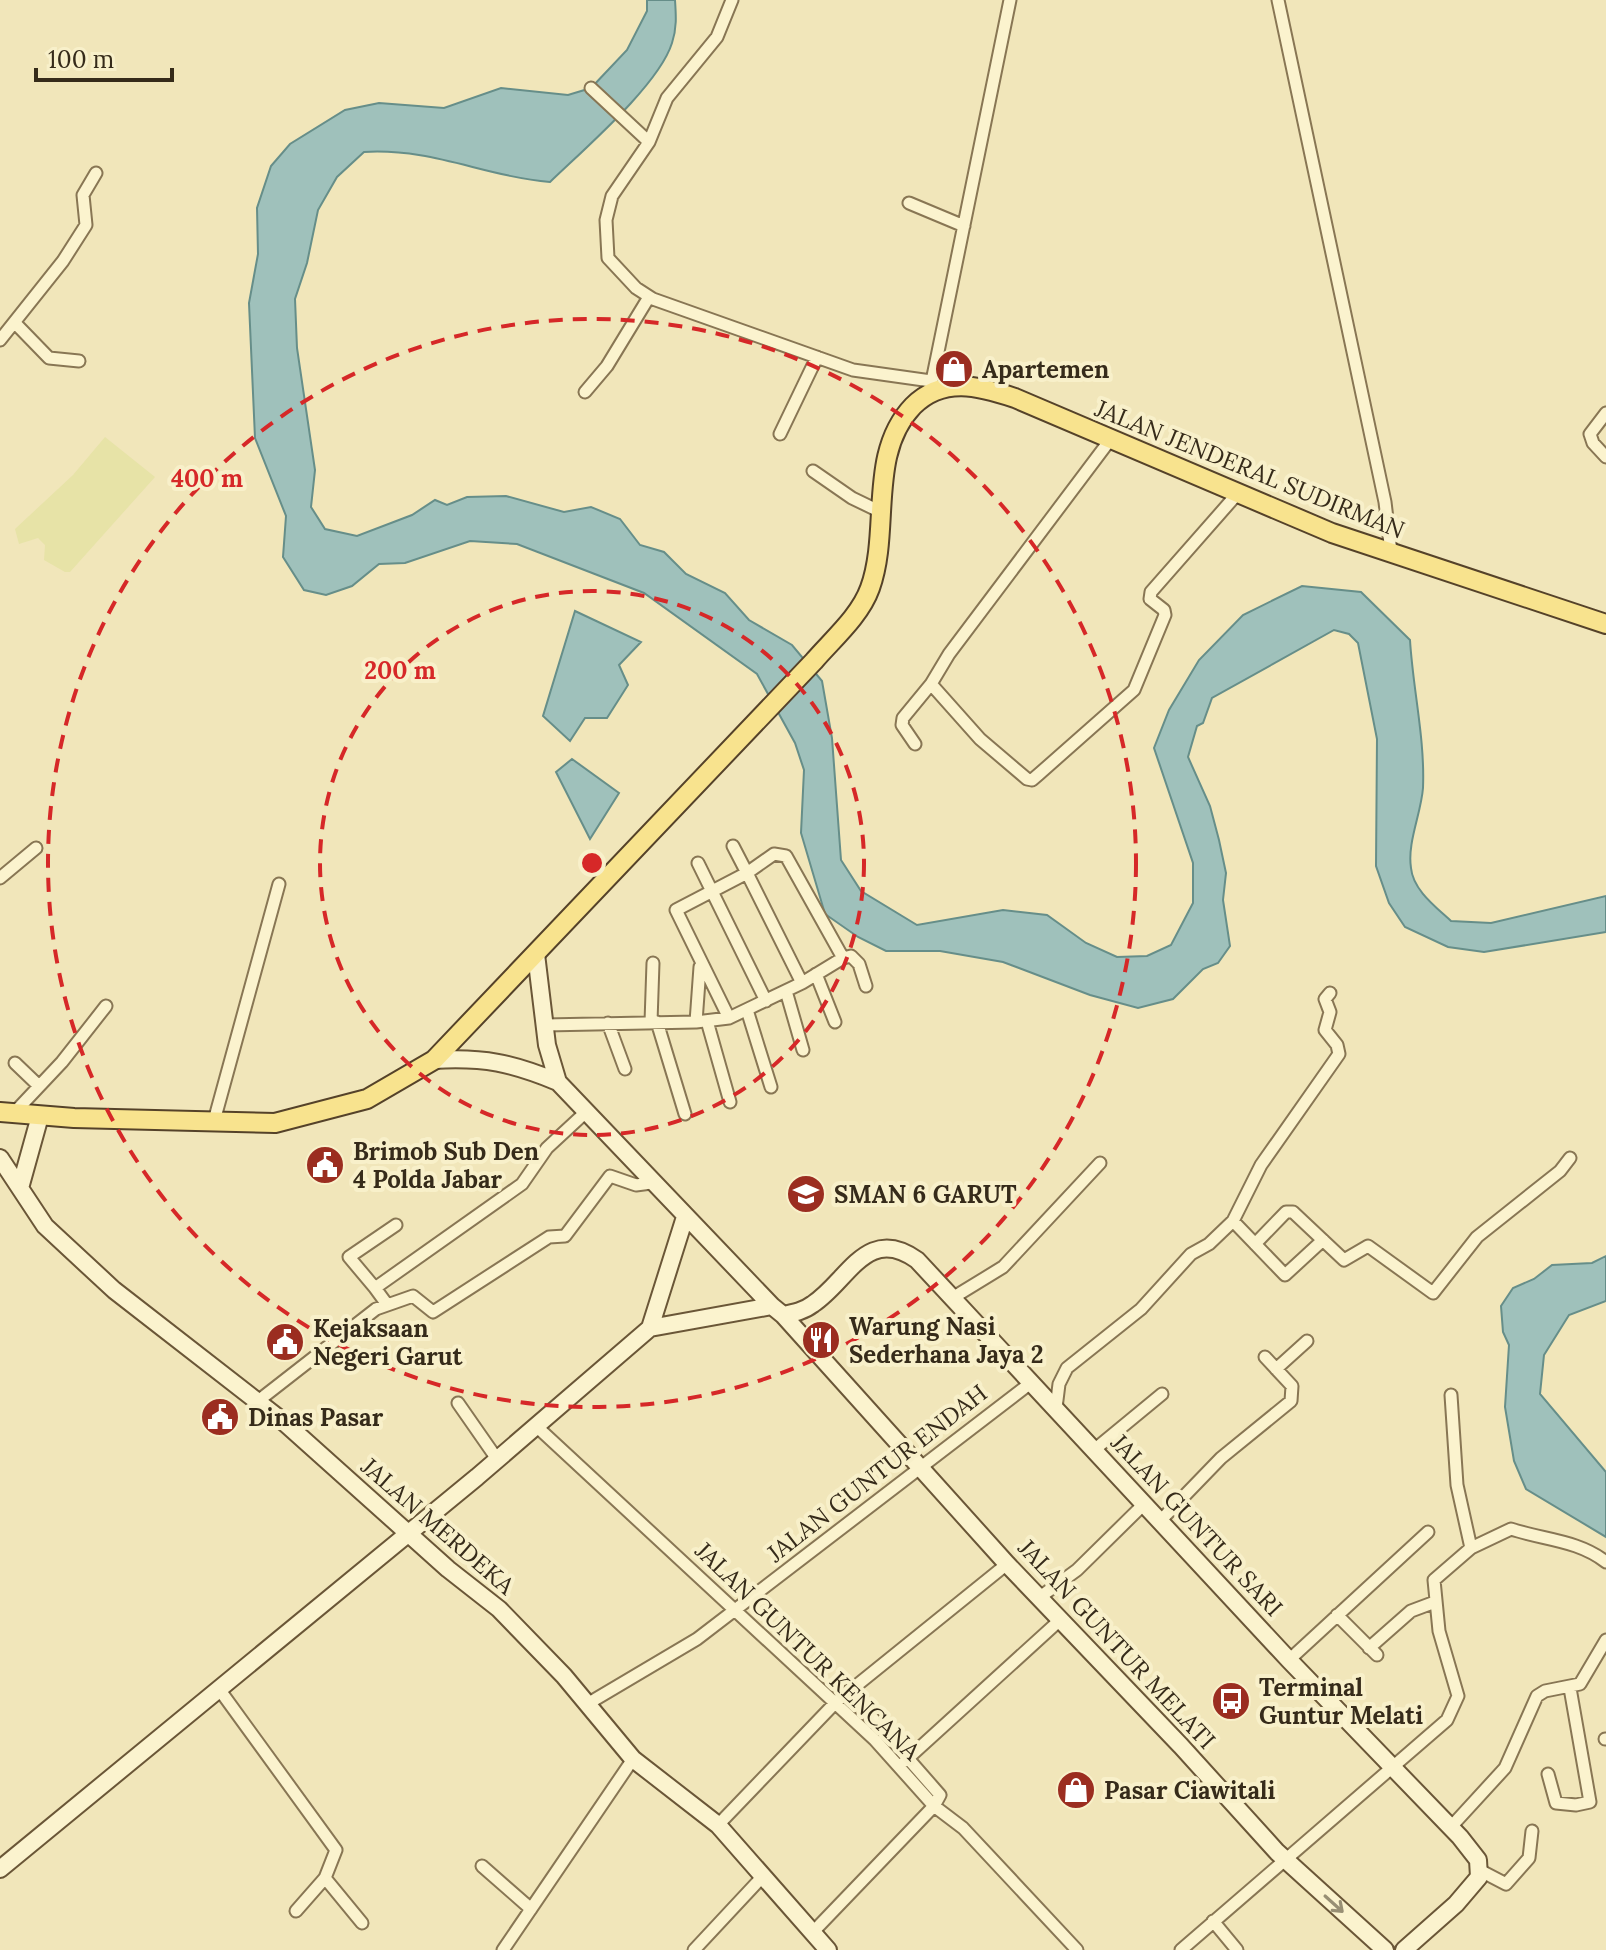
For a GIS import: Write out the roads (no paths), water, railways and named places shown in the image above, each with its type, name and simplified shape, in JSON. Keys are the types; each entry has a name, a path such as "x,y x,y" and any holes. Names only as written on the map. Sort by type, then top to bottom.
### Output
{"main road":[{"name":"JALAN JENDERAL SUDIRMAN","path":"931,386 986,388 1332,533 1606,624"},
{"path":"7,1112 40,1116 275,1123 349,1106 404,1080 434,1060 814,661 862,604 869,591 880,538 892,439 907,413 931,386"}],"street":[{"path":"732,0 717,37 667,98 649,142 612,196 606,212 608,258 649,297 853,370 931,386 1010,0"},
{"path":"1278,0 1385,502 1391,552"},
{"path":"591,88 649,142"},
{"path":"0,340 86,225 83,195 96,173"},
{"path":"909,203 964,226"},
{"path":"585,392 607,366 649,297"},
{"path":"15,323 49,358 79,361"},
{"path":"780,434 817,357"},
{"path":"1606,413 1590,434 1593,443 1606,457"},
{"path":"915,744 902,725 903,718 1110,440"},
{"path":"813,471 852,498 881,512"},
{"path":"931,684 980,739 1020,774 1032,780 1134,690 1152,638 1165,615 1165,610 1150,599 1151,592 1238,493"},
{"path":"733,846 802,983"},
{"path":"0,878 36,848"},
{"path":"729,1018 676,910 747,873 774,854 786,856 843,958"},
{"path":"698,863 766,1001"},
{"path":"214,1121 279,884"},
{"path":"536,954 545,1025 558,1082"},
{"path":"545,1025 702,1022 729,1018 851,956 857,961 866,986"},
{"path":"653,963 654,1022 685,1114"},
{"path":"701,964 702,1022 730,1102"},
{"path":"816,974 835,1022"},
{"path":"786,991 803,1050"},
{"path":"1056,1408 1059,1384 1067,1368 1141,1309 1191,1254 1216,1238 1233,1221 1261,1165 1339,1052 1325,1029 1330,1012 1325,999 1330,993"},
{"path":"7,1112 39,1086 106,1006"},
{"path":"747,1010 771,1087"},
{"path":"608,1023 625,1069"},
{"path":"434,1060 475,1058 515,1064 558,1082"},
{"path":"15,1063 39,1086"},
{"name":"JALAN GUNTUR MELATI","path":"558,1082 651,1183 778,1310 1007,1564 1283,1858 1385,1950"},
{"path":"375,1288 522,1184 552,1142 587,1111"},
{"path":"20,1188 40,1116"},
{"name":"JALAN MERDEKA","path":"0,1158 45,1226 114,1290 258,1401 499,1609 589,1703 633,1759 718,1825 764,1875 817,1943"},
{"path":"1255,1244 1290,1211 1344,1260 1368,1246 1433,1293 1477,1237 1560,1171 1570,1158"},
{"path":"954,1297 1003,1267 1100,1163"},
{"path":"258,1401 386,1303 413,1296 433,1312 550,1236 565,1236 610,1176 636,1185 651,1183"},
{"path":"0,1869 497,1459 650,1328 685,1217"},
{"path":"1233,1221 1285,1275 1323,1240"},
{"path":"386,1303 349,1257 396,1225"},
{"name":"JALAN GUNTUR SARI","path":"650,1328 813,1305 862,1256 876,1249 894,1248 908,1253 954,1297 1289,1660 1450,1828 1478,1860 1481,1871"},
{"path":"1276,1369 1307,1341"},
{"path":"1162,1519 1221,1458 1291,1401 1292,1386 1265,1357"},
{"name":"JALAN GUNTUR ENDAH","path":"589,1703 688,1645 1032,1382"},
{"path":"1094,1450 1162,1394"},
{"path":"1451,1395 1457,1485 1471,1548"},
{"path":"458,1403 497,1459"},
{"name":"JALAN GUNTUR KENCANA","path":"535,1425 836,1702 934,1806 963,1828 1077,1950"},
{"path":"1040,1597 1077,1570 1145,1503"},
{"path":"1181,1950 1283,1858 1447,1720 1458,1696 1435,1602 1436,1576 1471,1548 1511,1529 1543,1540 1586,1548 1606,1562"},
{"path":"1289,1660 1428,1532"},
{"path":"718,1825 836,1702 1007,1564"},
{"path":"1337,1615 1373,1652 1411,1611 1435,1602"},
{"path":"899,1767 1060,1620"},
{"path":"1450,1828 1505,1768 1537,1696 1545,1691 1570,1688 1584,1679 1606,1640"},
{"path":"1548,1774 1554,1802 1576,1805 1590,1802 1570,1688"},
{"path":"219,1689 334,1846 335,1860 325,1878 296,1911"},
{"path":"817,1943 934,1806 940,1791 849,1691"},
{"path":"503,1950 633,1759"},
{"path":"1404,1950 1466,1894 1481,1871 1506,1884 1529,1858 1532,1831"},
{"path":"482,1866 531,1909"},
{"path":"694,1950 764,1875"},
{"path":"325,1878 362,1923"},
{"path":"1213,1921 1237,1950"}],"water":[{"path":"647,0 675,0 675,32 664,60 636,97 550,182 436,158 389,152 364,152 337,177 318,210 307,263 295,299 297,348 315,470 311,507 325,529 357,536 412,515 435,500 447,505 467,497 506,496 564,512 591,507 620,519 640,545 664,552 686,574 725,593 749,620 792,645 822,681 832,738 841,860 861,891 917,925 1003,910 1047,915 1086,943 1117,957 1147,956 1171,945 1193,903 1193,863 1154,748 1169,710 1199,660 1243,615 1302,586 1361,592 1410,640 1421,732 1423,788 1410,858 1413,876 1421,891 1451,921 1491,923 1606,896 1606,932 1484,952 1448,947 1405,927 1389,903 1376,866 1377,739 1358,643 1349,634 1334,630 1212,698 1203,723 1197,726 1188,757 1210,806 1219,840 1226,873 1223,900 1230,946 1218,963 1203,969 1173,999 1138,1008 1090,995 1003,962 940,951 886,951 858,937 825,914 801,833 804,770 795,743 757,674 644,593 517,544 470,541 405,563 379,564 352,586 326,595 304,590 283,557 286,516 255,438 249,303 258,254 257,208 271,166 290,144 345,110 379,103 444,108 501,88 568,95 591,88 627,50 647,11"},
{"path":"575,611 641,642 619,665 628,685 607,718 585,718 570,741 543,716"},
{"path":"572,759 619,793 590,839 556,772"},
{"path":"1606,1256 1606,1301 1569,1315 1544,1355 1540,1394 1606,1472 1606,1537 1526,1489 1514,1461 1505,1407 1509,1345 1503,1332 1501,1306 1513,1288 1534,1279 1552,1265 1592,1263"}],"place":[{"name":"Apartemen","path":"954,369"},
{"name":"Brimob Sub Den 4 Polda Jabar","path":"325,1165"},
{"name":"SMAN 6 GARUT","path":"806,1194"},
{"name":"Warung Nasi Sederhana Jaya 2","path":"821,1340"},
{"name":"Kejaksaan Negeri Garut","path":"285,1342"},
{"name":"Dinas Pasar","path":"220,1417"},
{"name":"Terminal Guntur Melati","path":"1231,1701"},
{"name":"Pasar Ciawitali","path":"1076,1790"}]}
